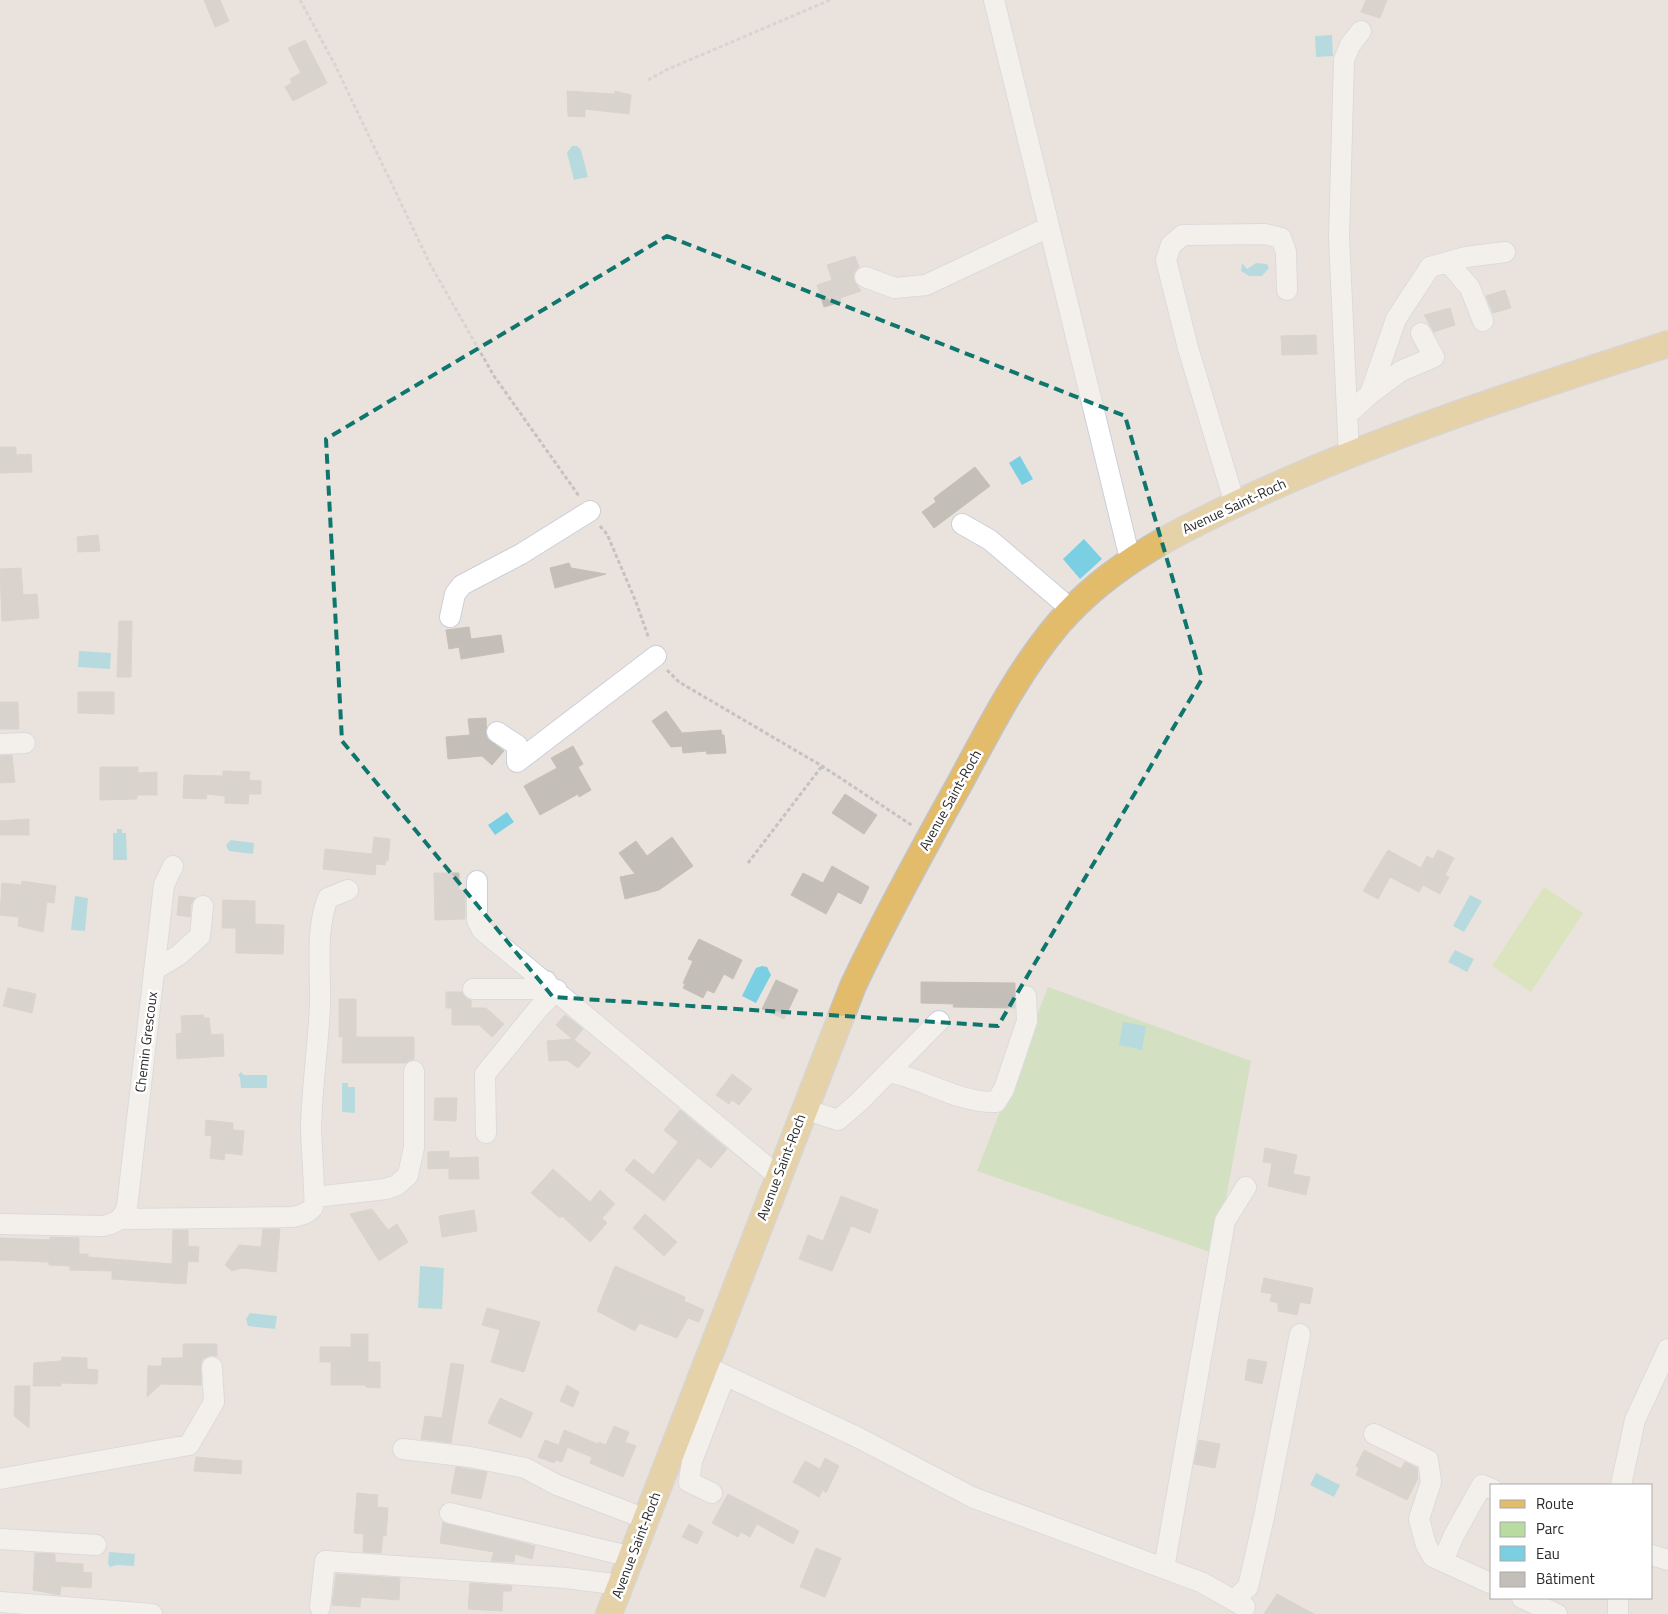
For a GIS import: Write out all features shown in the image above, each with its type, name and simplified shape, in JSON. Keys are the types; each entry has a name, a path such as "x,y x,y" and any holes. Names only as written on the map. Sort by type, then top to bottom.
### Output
{"main road":[{"name":"Avenue Saint-Roch","path":"609,1614 646,1519 715,1370 778,1176 853,986 887,913 1004,703 1031,659 1072,610 1092,590 1130,559 1176,533 1235,504 1348,455 1454,415 1668,344"}],"street":[{"path":"994,0 1087,375 1130,559"},
{"path":"1348,455 1339,237 1344,60 1350,45 1361,31"},
{"path":"865,278 895,288 926,286 1049,227"},
{"path":"1235,504 1188,348 1166,260 1171,245 1183,235 1265,234 1281,238 1286,252 1287,290"},
{"path":"1370,394 1396,319 1430,267 1505,252"},
{"path":"1448,262 1470,288 1483,321"},
{"path":"1347,415 1370,394 1401,371 1434,357 1421,332"},
{"path":"450,617 455,594 462,584 521,554 590,511"},
{"path":"962,524 990,540 1072,610"},
{"path":"497,732 517,745 517,762 656,656"},
{"path":"0,744 25,743"},
{"name":"Chemin Grescoux","path":"121,1219 127,1207 164,885 173,866"},
{"path":"477,881 477,920 482,930 552,985 778,1176"},
{"path":"0,1224 103,1226 116,1223 121,1219 293,1217 305,1214 313,1207 316,1197 312,1182 311,1126 320,1007 322,914 328,898 348,890"},
{"path":"154,970 179,955 200,936 203,906"},
{"path":"473,989 538,989 552,985"},
{"path":"486,1133 485,1074 538,1008 552,985"},
{"path":"888,1072 904,1075 965,1099 980,1102 996,1102 1004,1089 1027,1021 1026,996"},
{"path":"804,1109 838,1120 859,1102 939,1021"},
{"path":"316,1197 386,1189 397,1185 408,1175 414,1148 414,1071"},
{"path":"1164,1568 1225,1221 1246,1187"},
{"path":"712,1493 689,1482 692,1461 715,1370 857,1437 972,1497 1201,1582 1239,1604 1248,1587 1264,1517 1300,1334"},
{"path":"1621,1484 1635,1420 1668,1349"},
{"path":"0,1479 189,1445 214,1402 212,1367"},
{"path":"1374,1434 1428,1460 1431,1482 1419,1519 1426,1545 1433,1557 1490,1583"},
{"path":"403,1449 470,1457 525,1468 557,1485 646,1519"},
{"path":"1443,1561 1454,1535 1482,1485 1490,1488"},
{"path":"450,1513 632,1558"},
{"path":"0,1538 96,1545"},
{"path":"1653,1555 1668,1560"},
{"path":"320,1608 325,1561 566,1578 621,1585"},
{"path":"1524,1599 1557,1614"},
{"path":"1618,1599 1618,1614"},
{"path":"0,1602 152,1614"}],"path":[{"path":"300,0 335,64 430,264 479,350 499,384 607,534 636,602 656,656 679,682 822,766 931,835"},
{"path":"648,80 666,70 830,0"},
{"path":"748,863 822,766"}],"highlighted area":[{"path":"667,236 1125,416 1202,679 998,1026 553,997 342,741 326,439"}],"green space":[{"path":"1544,887 1583,913 1531,992 1492,966"},
{"path":"1048,987 1251,1061 1216,1254 977,1171"}],"water":[{"path":"1332,35 1333,56 1316,57 1315,36"},
{"path":"572,146 577,146 581,150 588,177 574,180 567,153"},
{"path":"1242,263 1247,269 1256,263 1267,264 1269,268 1262,276 1249,276 1241,271"},
{"path":"1020,456 1033,479 1022,485 1009,463"},
{"path":"1084,539 1102,559 1080,579 1063,559"},
{"path":"79,651 111,653 110,669 78,667"},
{"path":"507,812 514,822 495,835 488,825"},
{"path":"117,829 122,829 122,833 126,833 127,860 113,860 113,833 117,833"},
{"path":"231,840 254,843 253,854 229,851 226,845"},
{"path":"1470,895 1482,901 1464,932 1453,926"},
{"path":"75,896 88,898 85,931 71,930"},
{"path":"1455,950 1474,959 1467,972 1448,962"},
{"path":"767,967 771,975 756,1003 742,996 756,968"},
{"path":"1123,1022 1146,1026 1142,1050 1119,1045"},
{"path":"241,1072 244,1075 267,1075 267,1088 241,1088 238,1075"},
{"path":"342,1083 348,1083 348,1087 355,1087 355,1113 342,1112"},
{"path":"420,1266 444,1268 442,1309 418,1308"},
{"path":"250,1313 277,1316 275,1329 248,1326 246,1319"},
{"path":"1316,1473 1340,1485 1334,1497 1310,1485"},
{"path":"109,1552 135,1554 134,1566 117,1565 110,1567 108,1564"}],"building":[{"path":"204,0 220,0 229,21 215,27"},
{"path":"1366,0 1387,0 1380,18 1361,12"},
{"path":"305,40 327,83 293,101 285,87 292,83 290,79 301,73 288,48"},
{"path":"567,91 615,94 615,91 631,95 629,114 585,109 585,117 568,116"},
{"path":"855,256 859,267 854,272 853,279 861,291 840,298 841,302 824,307 817,285 832,280 827,265"},
{"path":"1505,290 1511,308 1493,313 1486,296"},
{"path":"1450,308 1455,325 1434,332 1424,315"},
{"path":"1316,335 1317,354 1282,355 1281,336"},
{"path":"0,447 16,447 16,455 31,454 32,472 0,473"},
{"path":"975,467 990,486 934,528 922,512 936,502 934,498"},
{"path":"98,535 100,551 78,552 77,537"},
{"path":"569,563 571,568 606,574 555,588 550,568"},
{"path":"21,568 23,595 37,594 39,618 2,621 0,569"},
{"path":"119,621 132,621 131,677 117,677"},
{"path":"469,627 471,639 501,635 504,652 461,659 459,647 449,649 446,630"},
{"path":"78,692 114,692 114,714 78,713"},
{"path":"0,702 18,702 19,729 0,729"},
{"path":"666,711 682,733 721,730 722,735 724,735 726,753 707,754 706,751 683,753 682,746 671,747 652,721"},
{"path":"486,718 487,738 504,751 492,765 482,756 448,759 446,737 470,735 468,719"},
{"path":"573,746 583,764 578,767 591,790 579,797 578,794 540,815 524,786 557,768 551,758"},
{"path":"12,755 15,782 0,783 0,756"},
{"path":"100,767 138,767 138,773 157,772 157,795 137,795 137,799 100,800"},
{"path":"223,771 250,772 249,780 261,781 261,794 249,794 248,804 225,803 225,796 207,794 206,799 183,798 184,775 223,776"},
{"path":"845,794 877,815 864,834 832,813"},
{"path":"29,819 29,835 0,835 0,821"},
{"path":"374,837 390,839 388,861 386,860 385,865 376,864 375,875 323,869 325,849 372,854"},
{"path":"672,837 693,866 659,890 625,899 620,877 635,874 619,853 636,841 647,856"},
{"path":"1388,850 1421,868 1427,856 1433,859 1438,850 1454,858 1445,875 1449,877 1440,894 1423,885 1419,892 1390,877 1378,899 1363,891"},
{"path":"832,866 869,887 861,904 838,892 826,914 791,895 803,873 823,883"},
{"path":"434,873 459,873 459,890 465,890 465,919 435,920"},
{"path":"22,881 56,886 54,903 47,902 43,932 18,926 19,917 0,915 2,883 21,885"},
{"path":"179,896 195,898 191,904 190,917 177,915"},
{"path":"223,900 255,901 255,924 284,925 283,954 236,953 236,928 222,928"},
{"path":"699,939 742,960 733,979 724,974 714,993 707,990 703,998 683,988 685,984 683,983 693,961 688,959"},
{"path":"776,980 798,990 784,1019 762,1009"},
{"path":"921,982 1015,983 1015,1008 953,1007 954,1004 921,1003"},
{"path":"8,988 36,994 32,1013 3,1006"},
{"path":"446,992 462,992 467,999 471,1000 471,1008 486,1008 504,1024 492,1037 479,1025 452,1025 452,1008 446,1008"},
{"path":"339,999 356,999 356,1037 414,1037 414,1059 406,1063 342,1063 343,1037 339,1037"},
{"path":"203,1015 204,1018 209,1018 211,1035 223,1034 224,1056 177,1059 176,1034 182,1033 181,1016"},
{"path":"565,1015 583,1029 574,1040 591,1053 578,1068 567,1060 549,1061 547,1041 572,1039 556,1025"},
{"path":"732,1074 752,1089 739,1105 732,1100 729,1104 716,1095"},
{"path":"435,1098 457,1098 456,1121 434,1120"},
{"path":"680,1110 727,1149 711,1168 698,1158 664,1201 625,1170 634,1159 653,1175 678,1142 664,1130"},
{"path":"206,1120 233,1123 233,1130 244,1131 242,1155 225,1153 224,1160 210,1158 212,1136 205,1135"},
{"path":"1265,1148 1297,1155 1293,1174 1310,1177 1306,1195 1268,1186 1272,1163 1263,1162"},
{"path":"449,1151 449,1158 478,1157 479,1179 449,1179 449,1168 428,1169 428,1152"},
{"path":"553,1169 590,1202 600,1190 615,1204 602,1218 607,1223 590,1242 562,1216 560,1218 531,1193"},
{"path":"841,1196 878,1210 870,1233 851,1226 832,1271 799,1259 808,1235 823,1241"},
{"path":"372,1209 388,1230 397,1224 408,1242 379,1261 350,1214"},
{"path":"474,1210 477,1231 442,1237 439,1216"},
{"path":"645,1214 677,1242 664,1256 633,1228"},
{"path":"263,1229 280,1229 276,1272 242,1268 232,1271 225,1265 239,1245 261,1247"},
{"path":"173,1230 188,1230 188,1246 199,1247 198,1262 188,1261 186,1284 112,1279 112,1271 70,1270 70,1266 49,1265 49,1262 0,1260 0,1238 50,1240 50,1237 79,1238 79,1254 88,1254 88,1257 172,1264"},
{"path":"615,1266 685,1297 684,1301 704,1310 699,1322 688,1318 677,1338 639,1323 635,1331 597,1311"},
{"path":"1264,1278 1313,1288 1310,1304 1300,1302 1297,1315 1278,1311 1278,1303 1270,1301 1272,1294 1261,1292"},
{"path":"487,1308 540,1322 524,1372 491,1362 500,1330 482,1325"},
{"path":"351,1334 368,1334 368,1362 380,1362 380,1388 366,1387 366,1385 331,1385 331,1362 320,1362 320,1347 351,1347"},
{"path":"183,1344 217,1344 217,1356 211,1355 202,1359 201,1385 161,1384 147,1397 148,1366 162,1366 162,1358 183,1358"},
{"path":"62,1357 87,1358 87,1369 98,1370 97,1384 61,1383 61,1386 33,1386 34,1363 61,1361"},
{"path":"1248,1359 1267,1362 1262,1384 1245,1380"},
{"path":"451,1363 464,1365 451,1443 421,1439 425,1416 442,1418"},
{"path":"567,1385 579,1392 573,1407 560,1401"},
{"path":"15,1386 30,1386 29,1428 14,1416"},
{"path":"500,1398 533,1413 521,1438 488,1423"},
{"path":"614,1426 629,1432 625,1442 636,1446 623,1477 590,1463 592,1457 559,1444 564,1430 598,1444 599,1442 606,1445"},
{"path":"545,1440 567,1448 562,1462 556,1460 554,1463 538,1457"},
{"path":"1199,1440 1220,1444 1215,1468 1194,1464"},
{"path":"1364,1450 1401,1469 1405,1462 1417,1468 1418,1478 1407,1500 1356,1475 1359,1468 1356,1466"},
{"path":"196,1457 242,1461 241,1474 194,1471"},
{"path":"825,1458 839,1466 826,1493 823,1490 819,1497 793,1482 805,1461 820,1469"},
{"path":"456,1467 487,1472 481,1499 451,1493"},
{"path":"357,1493 378,1495 377,1507 388,1508 386,1536 383,1535 381,1553 363,1552 364,1534 354,1533"},
{"path":"728,1494 799,1531 793,1544 757,1524 750,1537 741,1532 738,1537 712,1523"},
{"path":"443,1522 535,1546 532,1559 515,1554 514,1562 491,1561 494,1552 440,1543"},
{"path":"689,1524 703,1532 697,1544 682,1537"},
{"path":"816,1548 841,1558 825,1597 800,1587"},
{"path":"35,1553 55,1554 55,1562 83,1564 83,1572 92,1573 91,1588 61,1586 60,1595 33,1590"},
{"path":"336,1574 400,1578 399,1600 361,1597 360,1607 332,1605"},
{"path":"470,1583 512,1586 511,1591 503,1591 502,1611 468,1609"},
{"path":"1277,1594 1314,1614 1264,1614"}]}
